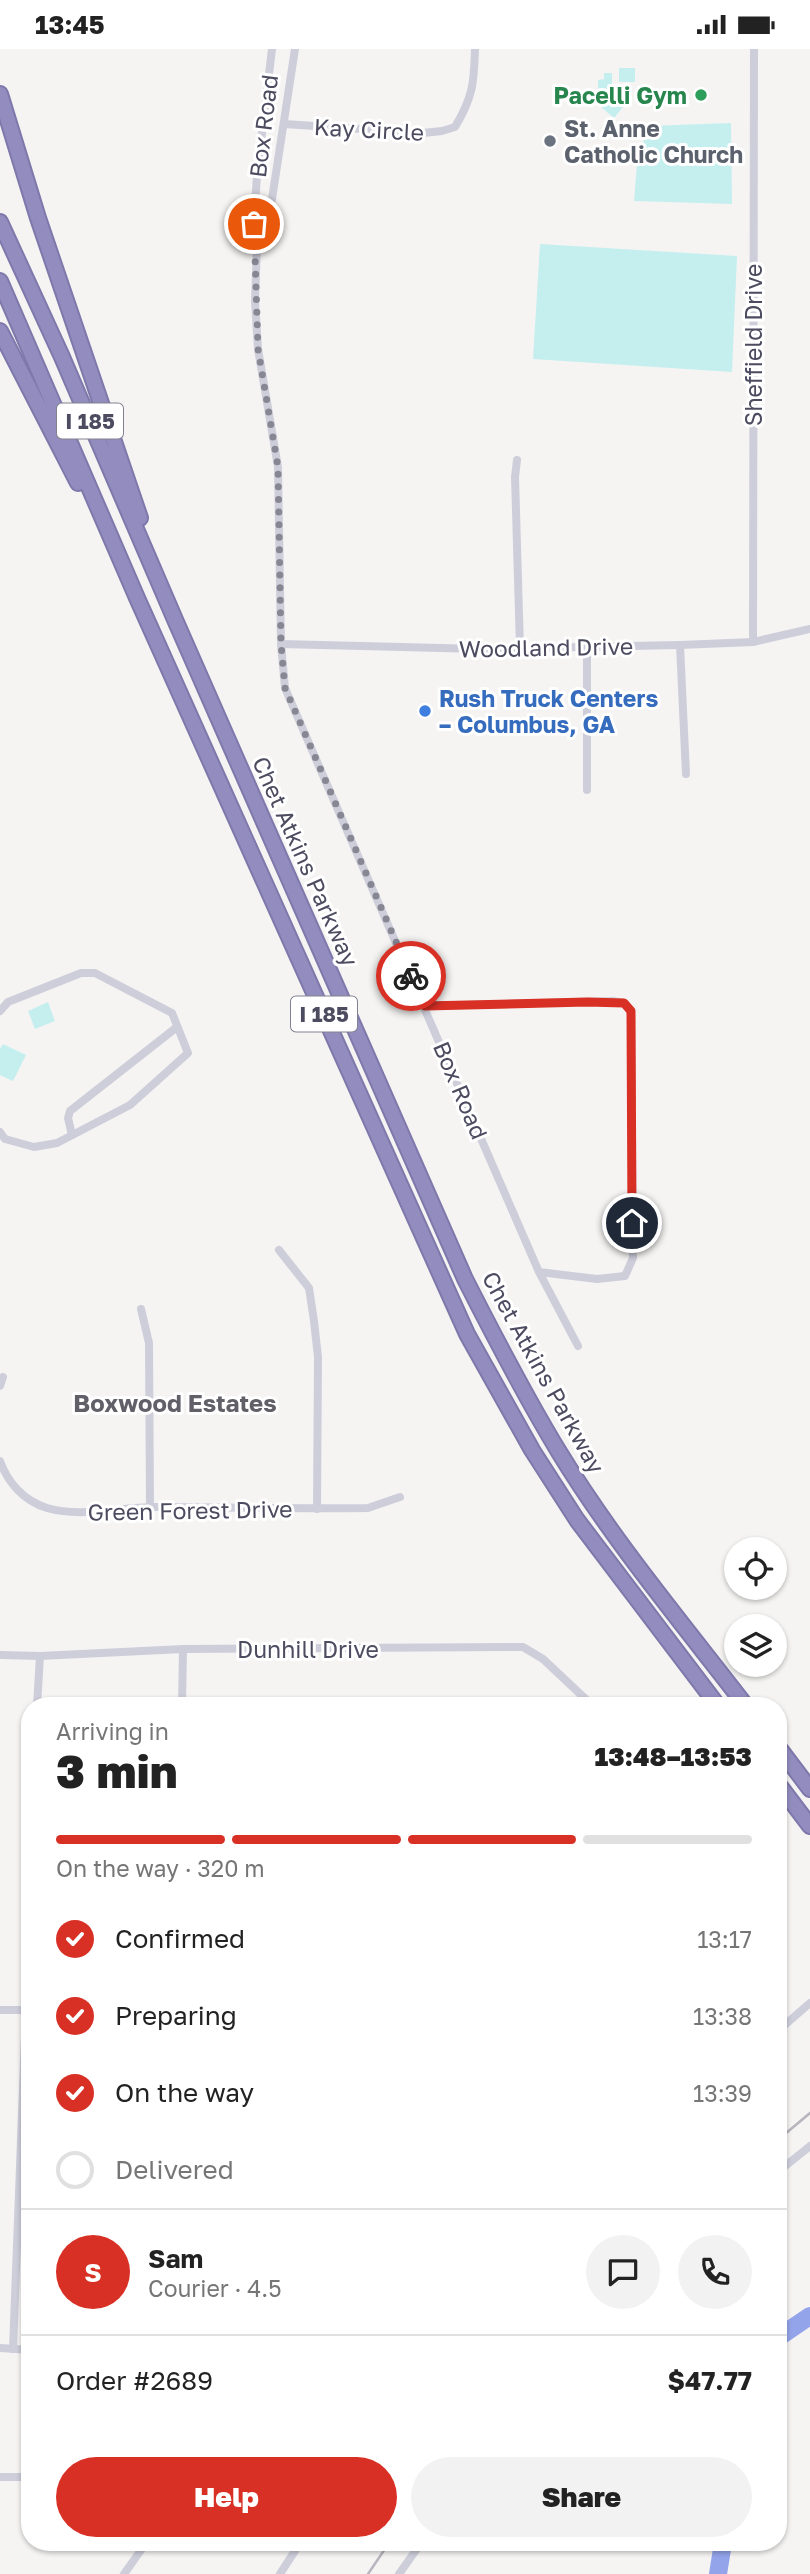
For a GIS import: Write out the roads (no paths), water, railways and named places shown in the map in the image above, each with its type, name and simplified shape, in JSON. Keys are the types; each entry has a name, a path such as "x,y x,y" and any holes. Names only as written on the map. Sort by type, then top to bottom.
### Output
{"highway":[{"path":"0,94 38,218 176,622"},
{"name":"Chet Atkins Parkway","path":"0,222 62,357 465,1279 510,1368 560,1454 629,1556 739,1697"},
{"name":"Chet Atkins Parkway","path":"0,281 137,598 467,1334 532,1450 577,1520 711,1697"},
{"path":"0,331 137,598"},
{"path":"787,1759 810,1789"},
{"path":"787,1796 810,1826"}],"street":[{"name":"Box Road","path":"272,49 257,174 254,224 257,245 258,349 278,467 281,644 285,688 539,1272 578,1346"},
{"name":"Box Road","path":"257,245 266,225 272,199 295,49"},
{"name":"Kay Circle","path":"284,124 424,133 455,127 466,109 474,84 475,49"},
{"name":"Sheffield Drive","path":"753,642 754,49"},
{"path":"517,460 515,477 520,648"},
{"name":"Woodland Drive","path":"281,644 393,648 680,645 753,642 810,629"},
{"path":"680,645 686,774"},
{"path":"587,647 587,790"},
{"path":"0,1011 8,1002 81,973 95,973 172,1013 188,1053 130,1105 57,1143 34,1147 2,1138"},
{"path":"425,1006 624,1003 631,1011 633,1258 625,1276 597,1279 539,1272"},
{"path":"72,1135 68,1118 70,1111 177,1027"},
{"path":"279,1250 309,1288 314,1321 318,1357 317,1509"},
{"path":"141,1309 149,1343 150,1507"},
{"name":"Green Forest Drive","path":"0,1461 11,1484 21,1494 46,1508 87,1512 150,1507 368,1508 400,1497"},
{"name":"Dunhill Drive","path":"0,1655 40,1656 183,1649 523,1647 544,1659 584,1697"},
{"path":"182,1697 183,1649"},
{"path":"38,1697 40,1656"},
{"path":"787,2023 810,2003"},
{"path":"0,2010 21,2010"},
{"path":"13,2350 21,2141"},
{"path":"787,2165 810,2146"},
{"path":"0,2348 21,2350"},
{"path":"0,2477 21,2477"},
{"path":"124,2574 140,2551"},
{"path":"280,2574 295,2551"},
{"path":"398,2574 415,2551"}],"waterway":[{"path":"787,2332 810,2316"},
{"path":"718,2574 722,2551"}],"railway":[{"path":"787,2132 810,2113"},
{"path":"368,2574 384,2551"}],"place":[{"name":"Pacelli Gym","path":"701,95"},
{"name":"St. Anne Catholic Church","path":"550,141"},
{"name":"Rush Truck Centers – Columbus, GA","path":"425,711"}],"district":[{"name":"Boxwood Estates","path":"175,1402"}]}
